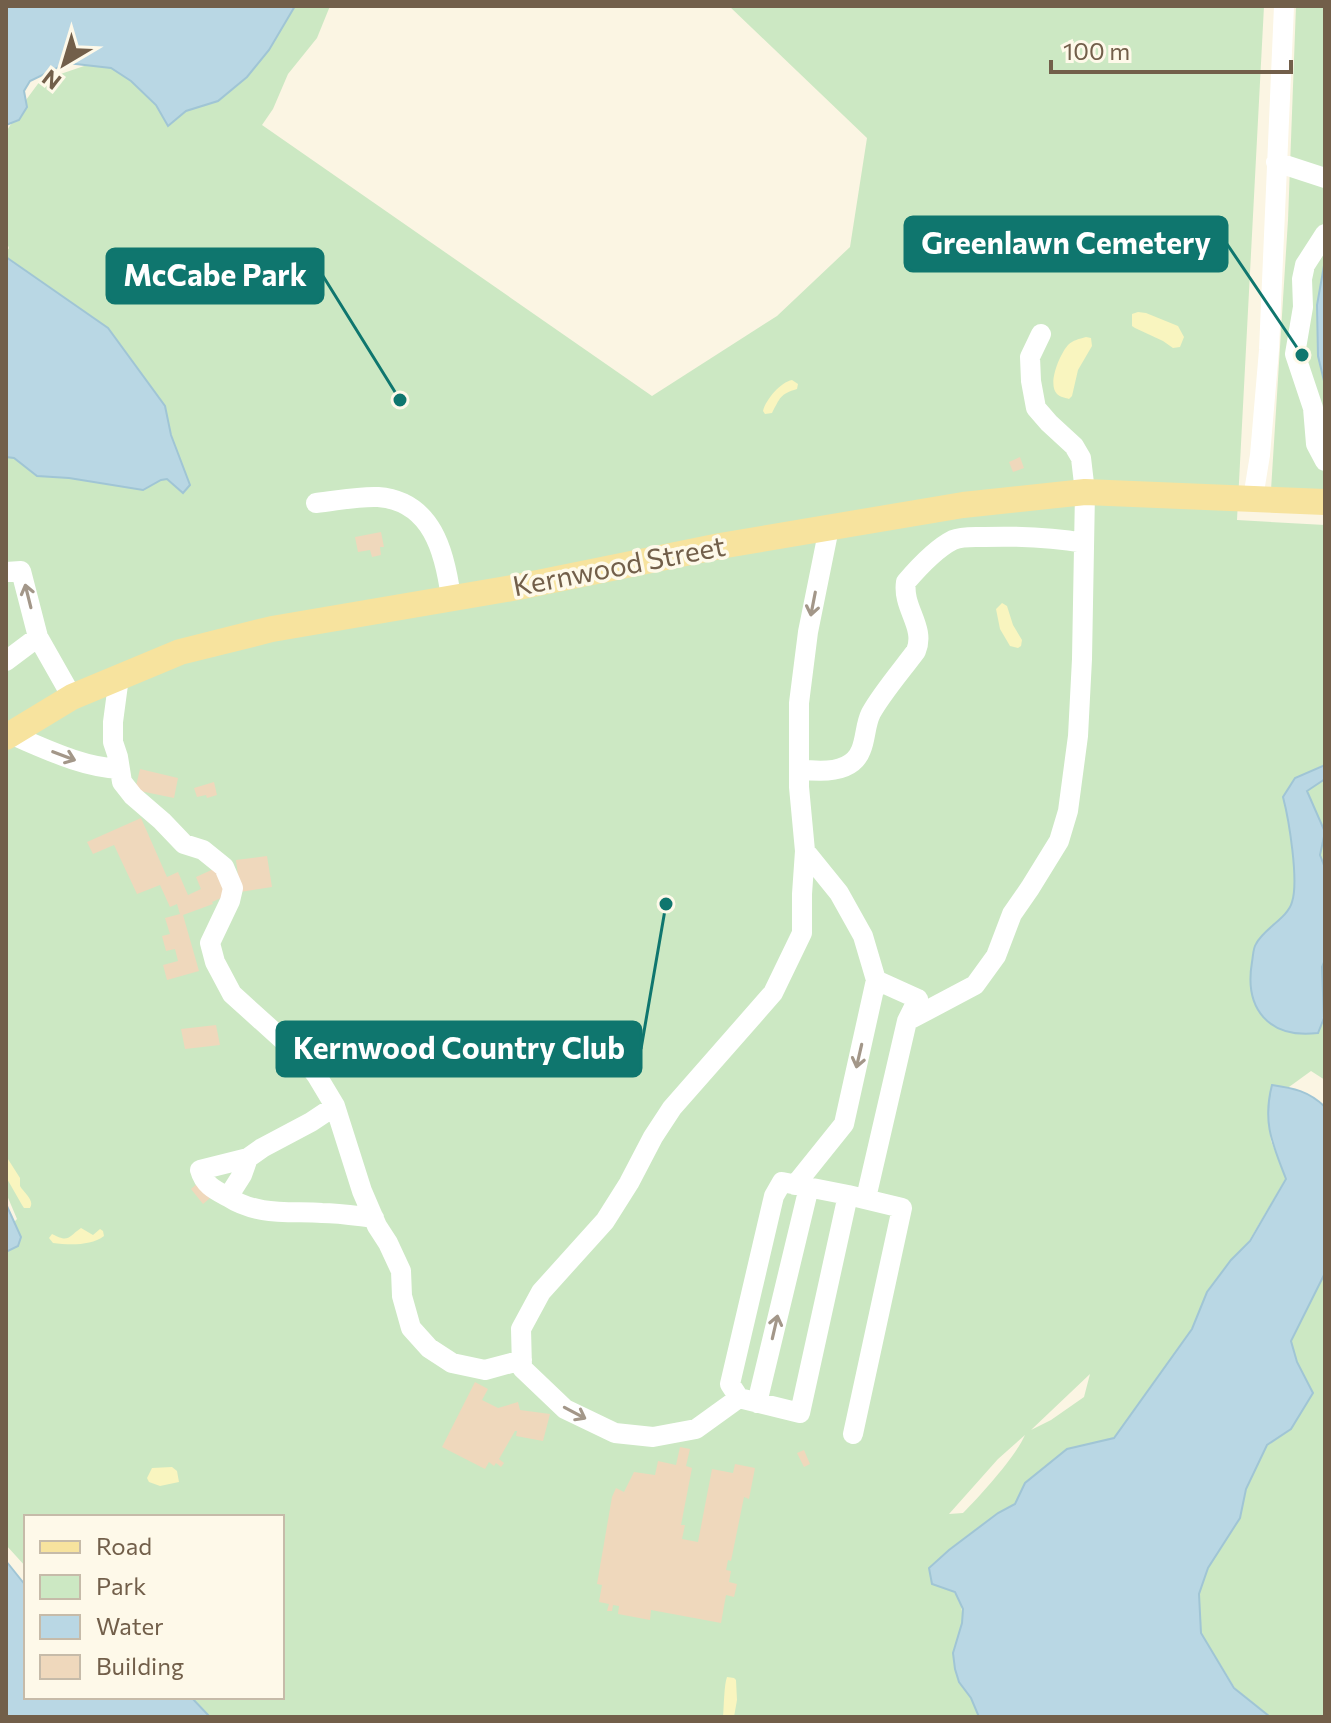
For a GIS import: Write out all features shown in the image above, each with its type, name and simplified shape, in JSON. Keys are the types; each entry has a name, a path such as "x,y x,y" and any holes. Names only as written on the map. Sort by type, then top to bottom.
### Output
{"main road":[{"name":"Kernwood Street","path":"8,735 72,697 180,652 272,629 533,584 720,546 963,505 1085,492 1325,502"}],"street":[{"path":"1253,498 1269,350 1284,6"},
{"path":"1276,162 1325,178"},
{"path":"1325,234 1305,265 1303,307 1295,354 1313,408 1316,444 1325,461"},
{"path":"907,1021 975,985 996,956 1012,914 1059,841 1068,811 1078,736 1085,492 1081,458 1074,446 1036,408 1030,357 1041,334"},
{"path":"316,503 378,497 408,504 425,518 440,548 448,571 451,598"},
{"path":"805,851 839,893 863,936 876,980 844,1124 802,1186 748,1400 696,1429 653,1437 615,1433 565,1409 522,1368 521,1329 541,1292 605,1221 672,1108 773,993 802,933 805,851 799,787 799,703 808,632 829,528"},
{"path":"799,769 831,770 843,767 856,758 870,714 920,641 906,601 906,582 945,546 955,539 1025,536 1084,543"},
{"path":"6,572 21,571 38,637 72,697"},
{"path":"6,661 38,637"},
{"path":"119,677 113,742 122,782 184,844 203,850 224,867 233,888 210,943 215,962 232,994 305,1060 335,1106 362,1191 401,1271 402,1296 411,1328 429,1348 452,1363 485,1370 522,1360"},
{"path":"8,735 71,760 99,768 120,769"},
{"path":"853,1434 902,1208 857,1197 782,1182 774,1196 730,1384 748,1400 800,1413 857,1197 907,1021 918,999 876,980"},
{"path":"335,1106 248,1158 200,1170 203,1179 213,1189 242,1206 374,1218"},
{"path":"228,1197 242,1175 248,1158"}],"green space":[{"path":"74,6 330,6 317,38 288,74 273,109 262,125 652,396 777,316 850,247 867,138 729,6 1264,6 1237,520 1325,525 1325,1080 1311,1071 1289,1087 1268,1118 1271,1141 1286,1178 1249,1241 1207,1292 1192,1329 1114,1438 1095,1444 1042,1471 1025,1483 1015,1504 998,1513 929,1568 953,1590 961,1605 962,1623 954,1662 979,1717 186,1717 175,1699 284,1699 284,1515 24,1515 24,1565 6,1545 6,1230 17,1219 6,1193 6,253 9,248 6,241 6,132 11,124 6,125 6,50","holes":["67,63 87,65 40,81 26,100 24,91 30,81","1090,1374 1084,1397 1031,1430","1025,1435 1006,1464 971,1505 963,1513 949,1514 998,1459"]},
{"path":"1296,6 1325,6 1325,494 1271,490 1288,220"},
{"path":"1325,1273 1325,1717 1276,1717 1269,1716 1235,1688 1201,1633 1199,1594 1208,1568 1240,1518 1246,1489 1267,1445 1291,1429 1312,1393 1291,1341"}],"sand":[{"path":"1138,312 1178,326 1184,337 1180,347 1173,348 1132,326 1132,314"},
{"path":"1086,337 1091,338 1092,346 1078,370 1072,396 1069,399 1061,397 1053,383 1058,362 1068,345"},
{"path":"792,380 798,384 797,389 784,395 772,413 765,414 763,411 771,396"},
{"path":"1002,603 1007,606 1022,640 1018,648 1010,646 1000,629 996,609"},
{"path":"6,1156 30,1199 30,1208 24,1208 6,1177"},
{"path":"81,1228 93,1235 100,1229 104,1236 93,1242 73,1244 53,1243 49,1238 52,1234 68,1238"},
{"path":"172,1467 177,1471 179,1482 160,1486 149,1482 147,1478 152,1468"},
{"path":"727,1677 736,1680 734,1717 723,1717"}],"water":[{"path":"6,6 295,6 269,50 247,77 218,101 186,111 168,126 156,105 131,81 111,68 67,63 30,81 24,91 27,107 19,120 6,125"},
{"path":"6,257 108,328 165,406 171,435 190,485 183,493 167,479 143,490 37,476 14,458 6,457"},
{"path":"1325,260 1325,385 1318,356 1317,305"},
{"path":"1325,765 1325,779 1307,791 1325,832 1320,855 1325,868 1324,1018 1318,1033 1301,1034 1273,1026 1256,1007 1252,994 1252,962 1256,944 1290,908 1294,892 1292,850 1283,797 1295,778"},
{"path":"1272,1085 1300,1091 1325,1107 1325,1273 1291,1341 1297,1362 1313,1393 1291,1429 1267,1445 1246,1489 1240,1518 1208,1568 1199,1594 1201,1633 1234,1688 1269,1716 1276,1717 979,1717 955,1669 953,1653 963,1609 955,1592 932,1584 929,1568 998,1513 1015,1504 1025,1483 1067,1449 1114,1438 1192,1329 1207,1292 1250,1241 1286,1179 1273,1144 1269,1122"},
{"path":"6,1204 21,1237 18,1246 6,1252"},
{"path":"6,1561 24,1584 24,1699 193,1699 210,1717 6,1717"}],"building":[{"path":"1020,457 1024,468 1013,472 1009,462"},
{"path":"381,532 384,547 380,547 381,555 372,557 370,550 358,552 355,537"},
{"path":"140,769 178,778 174,798 135,790"},
{"path":"214,782 217,795 197,797 194,788"},
{"path":"141,818 167,877 178,872 188,895 201,889 196,877 218,867 230,894 183,915 199,971 167,980 163,965 178,961 175,949 166,951 162,936 170,934 165,918 180,914 177,904 170,907 160,885 137,894 114,845 93,854 87,842"},
{"path":"267,856 272,887 240,892 236,860"},
{"path":"216,1025 220,1045 185,1049 181,1029"},
{"path":"198,1183 210,1198 203,1204 191,1189"},
{"path":"475,1382 488,1389 482,1400 498,1408 518,1402 520,1410 550,1414 543,1441 516,1436 515,1431 499,1459 504,1463 501,1467 489,1462 485,1469 442,1447"},
{"path":"680,1447 690,1449 686,1466 692,1468 681,1525 685,1525 682,1539 698,1542 712,1469 733,1473 735,1464 755,1468 749,1499 744,1497 731,1561 728,1560 726,1570 731,1571 729,1582 737,1584 734,1597 726,1595 721,1623 651,1610 650,1620 618,1614 619,1606 613,1605 612,1611 607,1611 609,1604 599,1602 602,1585 597,1584 616,1488 624,1492 634,1472 655,1475 658,1461 676,1465"},
{"path":"804,1450 810,1464 804,1467 797,1453"}],"place":[{"name":"Greenlawn Cemetery","path":"1302,355"},
{"name":"McCabe Park","path":"400,400"},
{"name":"Kernwood Country Club","path":"666,904"}]}
